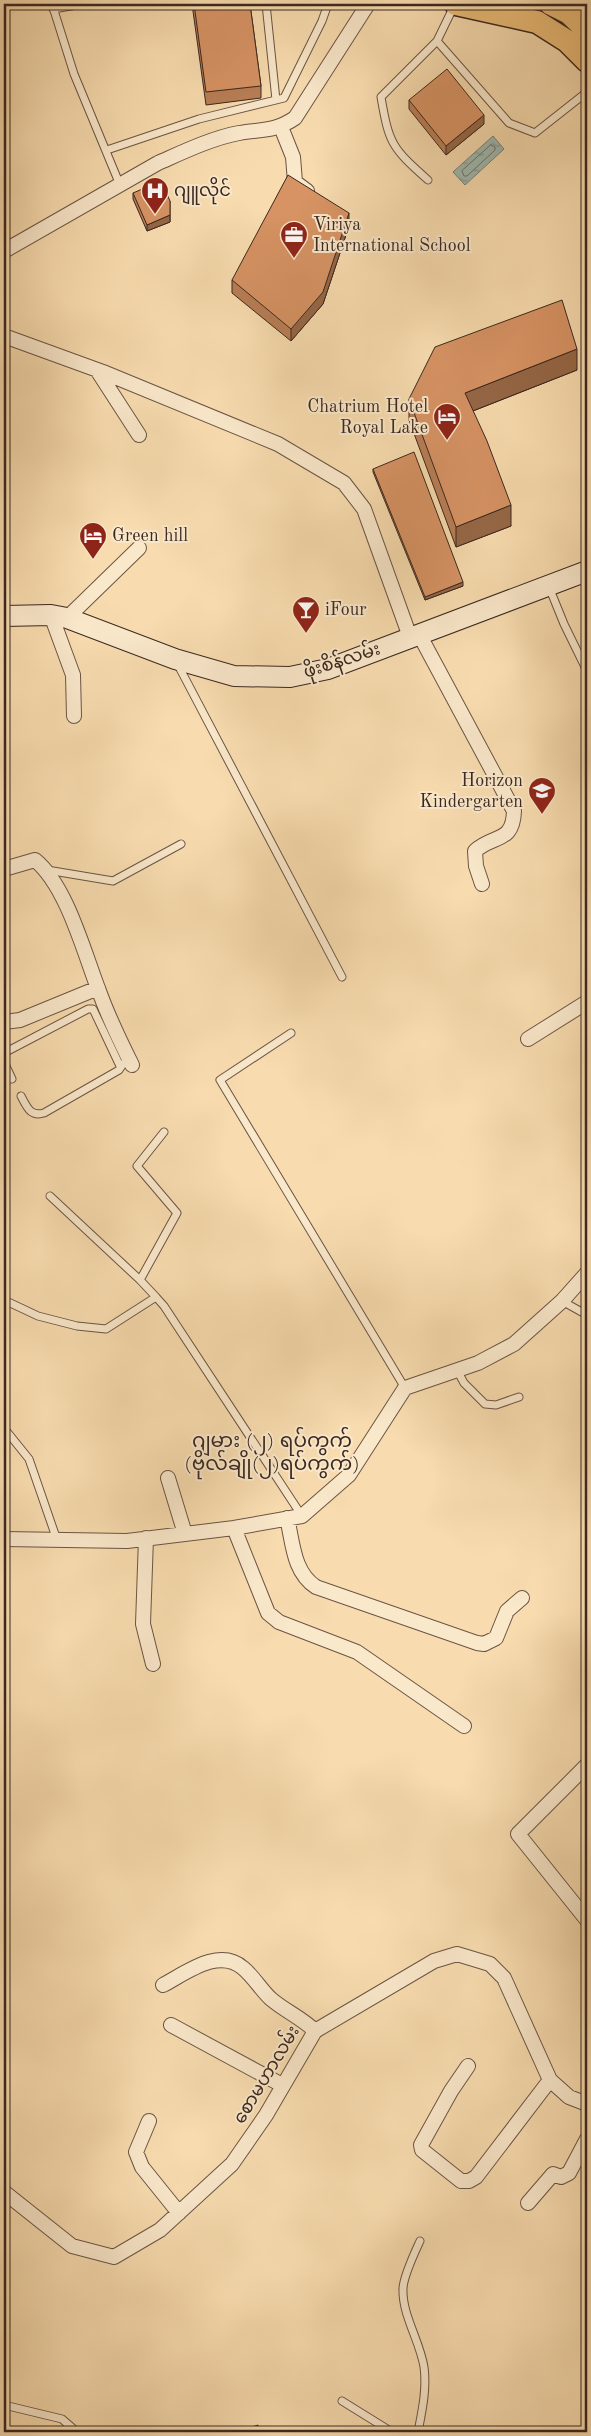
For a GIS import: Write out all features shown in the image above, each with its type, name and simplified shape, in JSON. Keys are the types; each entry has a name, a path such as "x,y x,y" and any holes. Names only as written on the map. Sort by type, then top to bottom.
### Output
{"main road":[{"path":"456,4 537,22 567,41 587,61"},
{"path":"551,4 569,14 587,30"},
{"name":"ဖိုးစိန်လမ်း","path":"4,616 59,617 175,658 234,676 290,677 328,669 548,584 587,571"}],"street":[{"path":"4,251 184,151 239,133 266,131 282,127 295,118 368,4"},
{"path":"282,127 293,157 295,182 319,199"},
{"path":"4,339 97,370 278,444 344,482 364,509 415,636 514,811 514,824 506,836 480,846 475,851 476,866 482,884"},
{"path":"97,370 139,435"},
{"path":"74,716 73,675 59,617 139,548"},
{"path":"4,869 36,860 47,870 70,915 128,1064"},
{"path":"4,1022 20,1020 98,988"},
{"path":"528,1039 587,1002"},
{"path":"4,1539 127,1541 234,1528 302,1516 349,1475 405,1388 478,1363 514,1344 562,1301 587,1273"},
{"path":"168,1478 185,1534"},
{"path":"287,1518 300,1573 306,1581 316,1587 476,1642 484,1644 496,1638 507,1611 522,1598"},
{"path":"234,1528 268,1613 280,1622 357,1652 464,1726"},
{"path":"146,1538 142,1624 153,1664"},
{"path":"587,1765 518,1834 587,1920"},
{"name":"စောမဟာလမ်း","path":"4,2192 72,2246 114,2257 160,2230 232,2164 266,2115 315,2031 434,1961 456,1954 490,1964 504,1978 550,2080 569,2097 587,2104"},
{"path":"163,1984 215,1959 230,1959 243,1967 272,1999 304,2020 315,2031"},
{"path":"171,2025 282,2085"},
{"path":"468,2066 451,2091 420,2145 422,2150 460,2181 469,2181 476,2177 550,2080"},
{"path":"149,2121 136,2152 142,2167 179,2213"},
{"path":"528,2203 553,2174 561,2177 569,2173 587,2138"}],"lane":[{"path":"83,4 52,6 74,74 120,185"},
{"path":"266,4 276,100"},
{"path":"107,150 199,119 284,98 328,4"},
{"path":"428,180 400,156 387,134 381,97 437,42 456,4"},
{"path":"437,42 509,124 535,133 587,92"},
{"path":"548,584 564,624 587,671"},
{"path":"175,658 342,977"},
{"path":"47,870 113,881 181,844"},
{"path":"4,1053 88,1008 93,1009 128,1064 44,1113 38,1114 29,1111 21,1096"},
{"path":"291,1033 220,1080 405,1388"},
{"path":"4,1062 12,1079"},
{"path":"140,1280 177,1213 137,1166 164,1132"},
{"path":"50,1196 140,1280 164,1306 302,1516"},
{"path":"4,1300 38,1316 77,1326 106,1329 156,1297"},
{"path":"562,1301 587,1315"},
{"path":"456,1370 464,1383 485,1404 496,1405 519,1397"},
{"path":"4,1428 29,1459 57,1540"},
{"path":"418,2432 424,2400 424,2369 420,2347 409,2319 403,2288 420,2241"},
{"path":"342,2401 392,2432"},
{"path":"4,2405 62,2419 77,2432"}],"water":[{"path":"493,136 504,149 465,185 453,172"}],"building":[{"path":"194,4 250,4 261,86 206,92"},
{"path":"447,69 484,115 446,146 409,100"},
{"name":"Viriya International School","path":"288,175 349,213 323,292 291,329 232,280"},
{"name":"ဂျူလိုင်","path":"161,181 170,201 170,215 147,225 133,193"},
{"name":"Chatrium Hotel Royal Lake","path":"562,300 577,349 465,393 487,441 511,505 456,527 409,399 435,347"},
{"path":"414,452 463,582 425,597 373,469"},
{"path":"258,2425 260,2432 237,2432"}],"place":[{"name":"ဂျူလိုင်","path":"155,215"},
{"name":"Viriya International School","path":"294,259"},
{"name":"Chatrium Hotel Royal Lake","path":"447,441"},
{"name":"Green hill","path":"93,560"},
{"name":"iFour","path":"306,634"},
{"name":"Horizon Kindergarten","path":"542,815"}],"district":[{"name":"ဂျမား (၂) ရပ်ကွက် (ဗိုလ်ချို(၂)ရပ်ကွက်)","path":"272,1454"}]}
